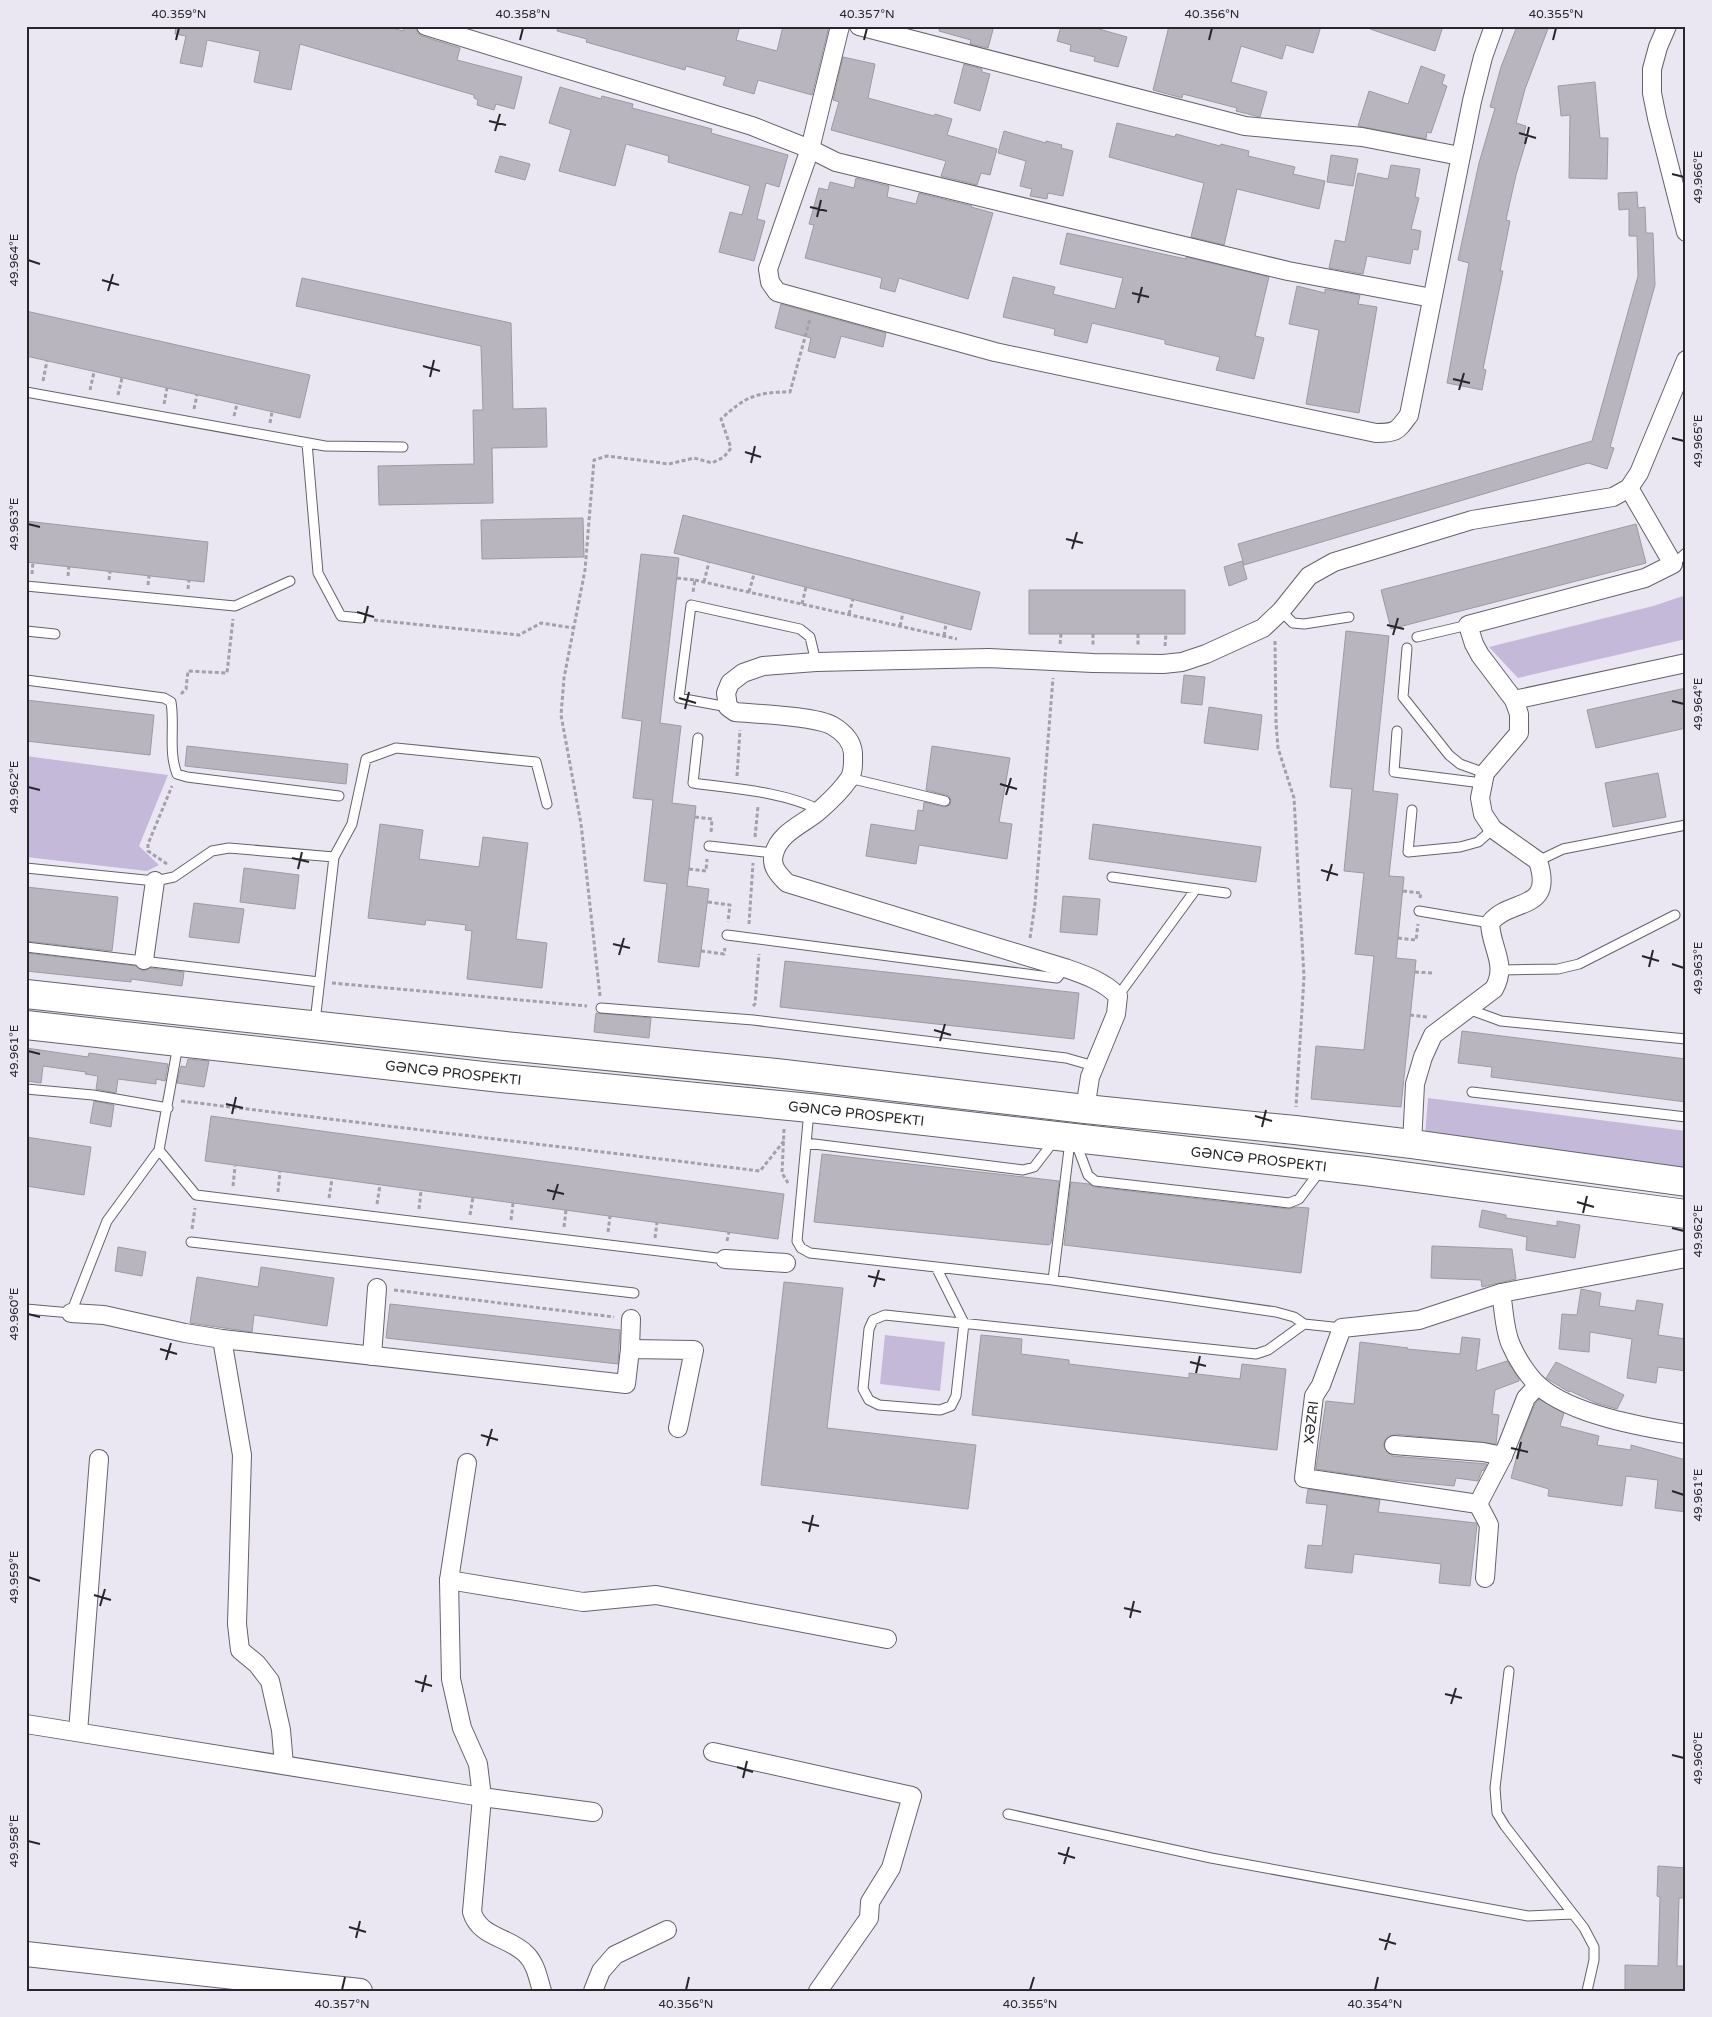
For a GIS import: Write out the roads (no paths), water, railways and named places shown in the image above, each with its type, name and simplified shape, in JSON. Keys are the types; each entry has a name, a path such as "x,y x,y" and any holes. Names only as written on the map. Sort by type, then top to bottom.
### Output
{"main road":[{"path":"26,994 1295,1130 1412,1144 1686,1182"},
{"name":"GƏNCƏ PROSPEKTI","path":"26,1025 501,1078 810,1108 1323,1167 1686,1214"},
{"path":"772,1104 776,1073"},
{"path":"1597,1203 1602,1171"},
{"path":"26,1954 360,1991"}],"street":[{"path":"426,26 752,126 845,165 1288,271 1432,298"},
{"path":"840,26 810,149 768,269 770,282 778,292 995,352 1376,433 1392,433 1400,428 1409,415 1460,156 1476,83 1494,26"},
{"path":"859,26 1245,126 1362,137 1460,156"},
{"path":"1667,26 1658,47 1652,69 1652,93 1686,232"},
{"path":"1085,1109 1094,1066 1116,1014 1118,996 1110,988 1097,980 1065,968 787,883 778,874 773,863 774,854 779,842 820,810 850,778 854,764 852,746 846,736 833,726 816,721 734,710 726,693 730,683 743,673 763,666 816,662 989,658 1146,664 1182,662 1206,654 1263,628 1278,614 1309,576 1334,562 1472,520 1613,497 1629,488 1639,473 1686,360"},
{"path":"1412,1144 1416,1084 1423,1057 1434,1035 1494,988 1499,980 1501,970 1490,932 1490,923 1495,916 1527,903 1539,892 1543,880 1538,860 1492,829 1483,814 1480,798 1484,778 1519,733 1520,714 1514,700 1480,656 1468,625 1645,578 1679,559 1629,488"},
{"path":"1514,700 1686,663"},
{"path":"144,960 155,881"},
{"path":"1342,1328 1418,1320 1501,1293 1686,1258"},
{"path":"725,1259 786,1263"},
{"path":"372,1356 377,1288"},
{"path":"1501,1293 1510,1344 1538,1385 1570,1404 1619,1422 1686,1434"},
{"path":"71,1313 104,1315 185,1334 222,1339 626,1384 631,1319"},
{"name":"XƏZRI","path":"1342,1328 1321,1386 1314,1396 1304,1478 1478,1504"},
{"path":"222,1339 242,1455 237,1624 240,1650 257,1664 270,1681 281,1730 284,1765"},
{"path":"630,1349 694,1350 678,1428"},
{"path":"1485,1578 1489,1525 1478,1504 1503,1456 1526,1398 1538,1385"},
{"path":"1394,1445 1483,1452 1503,1456"},
{"path":"78,1732 99,1459"},
{"path":"467,1463 449,1580 451,1679 462,1728 478,1764 482,1797 472,1912 474,1921 481,1928 514,1944 527,1955 536,1969 542,1991"},
{"path":"449,1580 583,1602 656,1595 887,1639"},
{"path":"26,1724 482,1797 593,1812"},
{"path":"713,1752 912,1796 891,1868 870,1902 869,1918 818,1991"},
{"path":"593,1991 601,1971 615,1955 666,1930"}],"lane":[{"path":"26,392 325,446 403,447"},
{"path":"307,443 318,573 341,616 361,618"},
{"path":"26,586 235,606 290,581"},
{"path":"734,710 679,698 691,605 800,628 810,637 816,662"},
{"path":"1278,614 1293,623 1304,624 1349,617"},
{"path":"1418,638 1468,625"},
{"path":"26,631 55,634"},
{"path":"1407,648 1403,697 1449,755 1484,778"},
{"path":"26,680 164,698 171,702 173,715 172,760 177,774 187,778 339,796"},
{"path":"1397,731 1394,772 1484,778"},
{"path":"698,738 693,783 760,793 802,802 820,810"},
{"path":"315,1024 318,982 334,856 352,824 366,759 396,748 536,762 546,804"},
{"path":"850,778 945,801"},
{"path":"1412,810 1408,852 1460,847 1478,842 1492,829"},
{"path":"1538,860 1563,849 1686,825"},
{"path":"709,846 774,854"},
{"path":"26,868 155,881 174,876 212,851 228,848 334,856"},
{"path":"1112,877 1226,893"},
{"path":"1118,996 1196,889"},
{"path":"1419,911 1490,923"},
{"path":"1501,970 1558,969 1579,964 1675,915"},
{"path":"727,935 1057,978 1065,968"},
{"path":"26,947 318,982"},
{"path":"602,1008 733,1019 1066,1058 1094,1066"},
{"path":"1468,1009 1487,1018 1501,1021 1686,1039"},
{"path":"26,1309 71,1313 107,1221 159,1150 178,1042"},
{"path":"26,1089 168,1104"},
{"path":"1472,1092 1686,1117"},
{"path":"810,1108 797,1241 801,1248 810,1253 1053,1280 1276,1312 1294,1317 1304,1324 1342,1328"},
{"path":"806,1143 1024,1170 1034,1167 1067,1138"},
{"path":"1067,1138 1088,1175 1094,1181 1290,1203 1299,1199 1323,1167"},
{"path":"1053,1280 1067,1138"},
{"path":"159,1150 196,1195 725,1259"},
{"path":"191,1242 634,1293"},
{"path":"936,1267 964,1323 956,1396 951,1406 940,1410 879,1405 869,1400 863,1389 869,1329 873,1320 885,1315 964,1323 1256,1354 1268,1350 1304,1324"},
{"path":"1509,1670 1495,1788 1497,1813 1504,1826 1584,1928 1594,1947 1594,1960 1588,1991"},
{"path":"1008,1814 1211,1858 1528,1916 1573,1914"}]}
